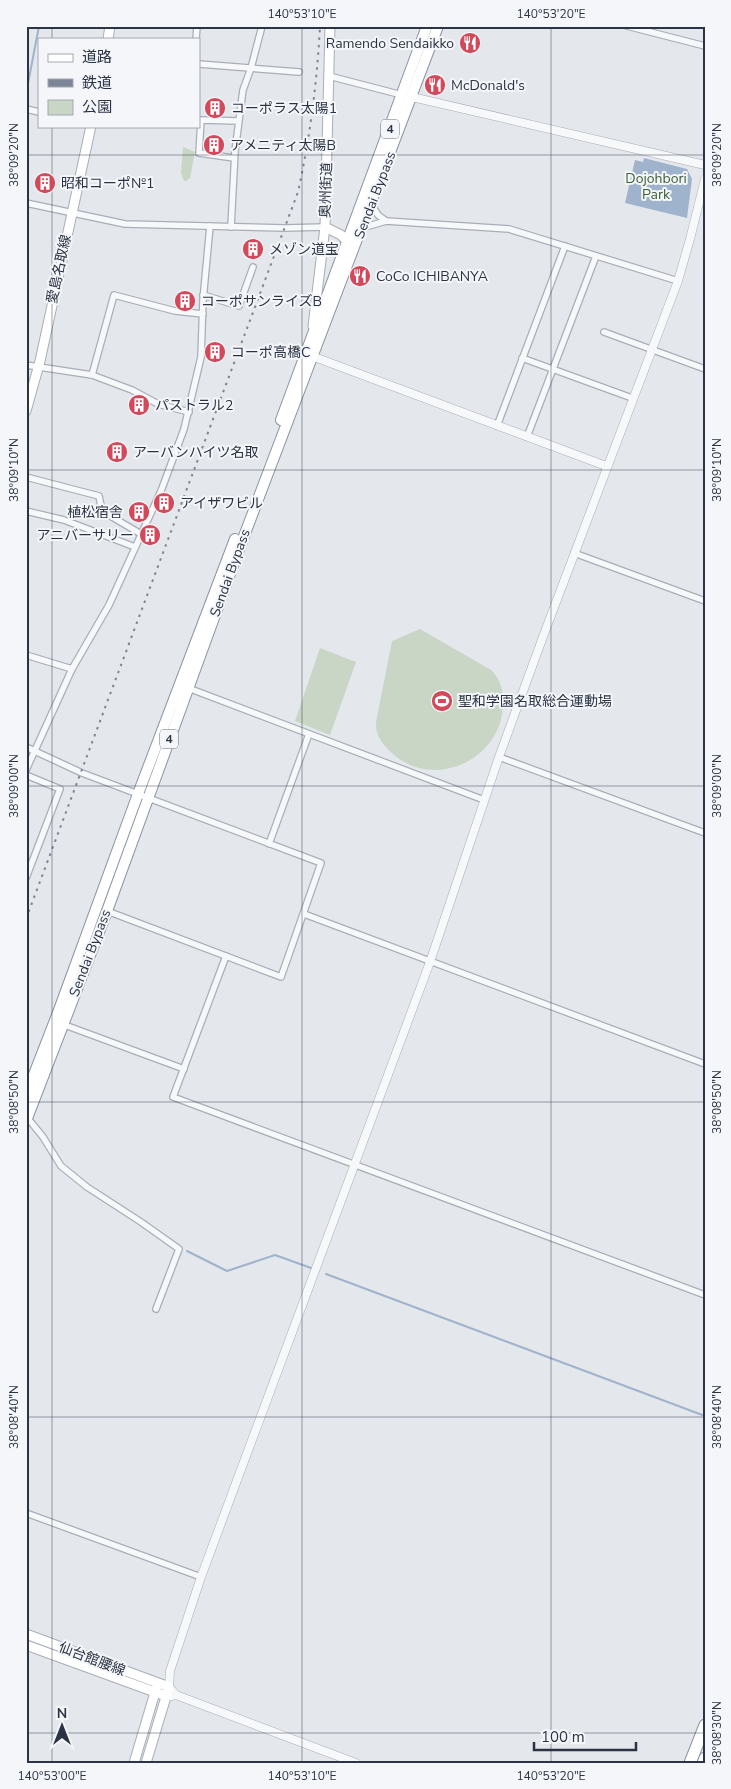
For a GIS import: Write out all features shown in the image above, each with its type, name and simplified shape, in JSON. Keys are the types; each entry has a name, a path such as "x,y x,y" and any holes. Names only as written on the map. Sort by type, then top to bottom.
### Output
{"highway":[{"name":"Sendai Bypass","path":"27,1118 107,911 143,796 188,688 310,355 349,239 362,228 371,204 428,26"},
{"name":"Sendai Bypass","path":"26,1095 143,796 310,355 312,336 349,239 407,96 438,26"},
{"path":"690,1763 705,1725"},
{"path":"703,1763 705,1758"}],"main road":[{"name":"奥州街道","path":"330,26 325,227 349,239"},
{"name":"愛島名取線","path":"26,411 38,367 91,128"},
{"path":"312,336 325,227"},
{"name":"仙台館腰線","path":"26,1634 156,1688"},
{"name":"仙台館腰線","path":"26,1645 170,1693"},
{"path":"134,1763 156,1688"},
{"path":"146,1763 170,1693"}],"street":[{"path":"231,227 234,158 242,90 251,68 262,26"},
{"path":"625,27 705,46"},
{"path":"200,64 299,72"},
{"path":"329,76 705,165"},
{"path":"234,158 199,153 201,120 238,121"},
{"path":"356,1763 170,1693 170,1671 201,1577 430,962 499,757 606,466 678,280 705,179"},
{"path":"26,203 125,224 285,228 325,227"},
{"path":"371,204 378,215 386,221"},
{"path":"349,239 362,228 386,221 509,229 678,280"},
{"path":"26,770 72,669 109,605 174,460 189,412 201,357 203,295 210,226"},
{"path":"497,426 565,246"},
{"path":"527,437 596,256"},
{"path":"203,295 239,306 253,266"},
{"path":"92,375 114,295 175,310 203,314"},
{"path":"604,332 705,369"},
{"path":"310,355 606,466"},
{"path":"522,358 632,398"},
{"path":"26,366 92,375 132,390 158,404 189,412"},
{"path":"26,477 99,496 102,511 141,534"},
{"path":"26,511 64,520 135,547"},
{"path":"574,553 705,601"},
{"path":"26,655 72,669"},
{"path":"188,688 484,800"},
{"path":"269,844 310,734"},
{"path":"26,747 78,772 322,863 281,977 107,911"},
{"path":"499,757 705,833"},
{"path":"26,775 60,789 26,878"},
{"path":"304,914 705,1064"},
{"path":"226,956 174,1097 705,1295"},
{"path":"62,1024 184,1069"},
{"path":"27,1118 43,1137 61,1166 87,1187 179,1249 156,1309"},
{"path":"26,1513 201,1577"},
{"path":"156,1688 170,1671"}],"green space":[{"path":"183,147 195,152 190,178 186,181 184,181 181,173"},
{"name":"聖和学園名取総合運動場","path":"420,629 491,670 499,680 502,692 501,721 493,738 480,752 465,763 447,769 429,770 410,765 389,751 380,740 376,727 392,641"},
{"path":"320,648 356,662 330,735 295,721"}],"water":[{"name":"Dojohbori Park","path":"644,158 687,169 692,179 687,218 625,203 635,160 643,162"}],"waterway":[{"path":"26,94 39,26"},
{"path":"187,1251 227,1271 275,1255 311,1268"},
{"path":"326,1274 705,1416"}],"railway":[{"path":"26,919 298,192 312,110 320,26"}],"place":[{"name":"Ramendo Sendaikko","path":"470,43"},
{"name":"McDonald's","path":"435,85"},
{"name":"コーポラス太陽1","path":"215,108"},
{"name":"アメニティ太陽B","path":"214,145"},
{"name":"昭和コーポ№1","path":"45,183"},
{"name":"メゾン道宝","path":"253,249"},
{"name":"CoCo ICHIBANYA","path":"360,276"},
{"name":"コーポサンライズB","path":"185,301"},
{"name":"コーポ高橋C","path":"215,352"},
{"name":"パストラル2","path":"139,405"},
{"name":"アーバンハイツ名取","path":"117,452"},
{"name":"アイザワビル","path":"164,503"},
{"name":"植松宿舎","path":"139,512"},
{"name":"アニバーサリー","path":"150,535"},
{"name":"聖和学園名取総合運動場","path":"442,701"}]}
